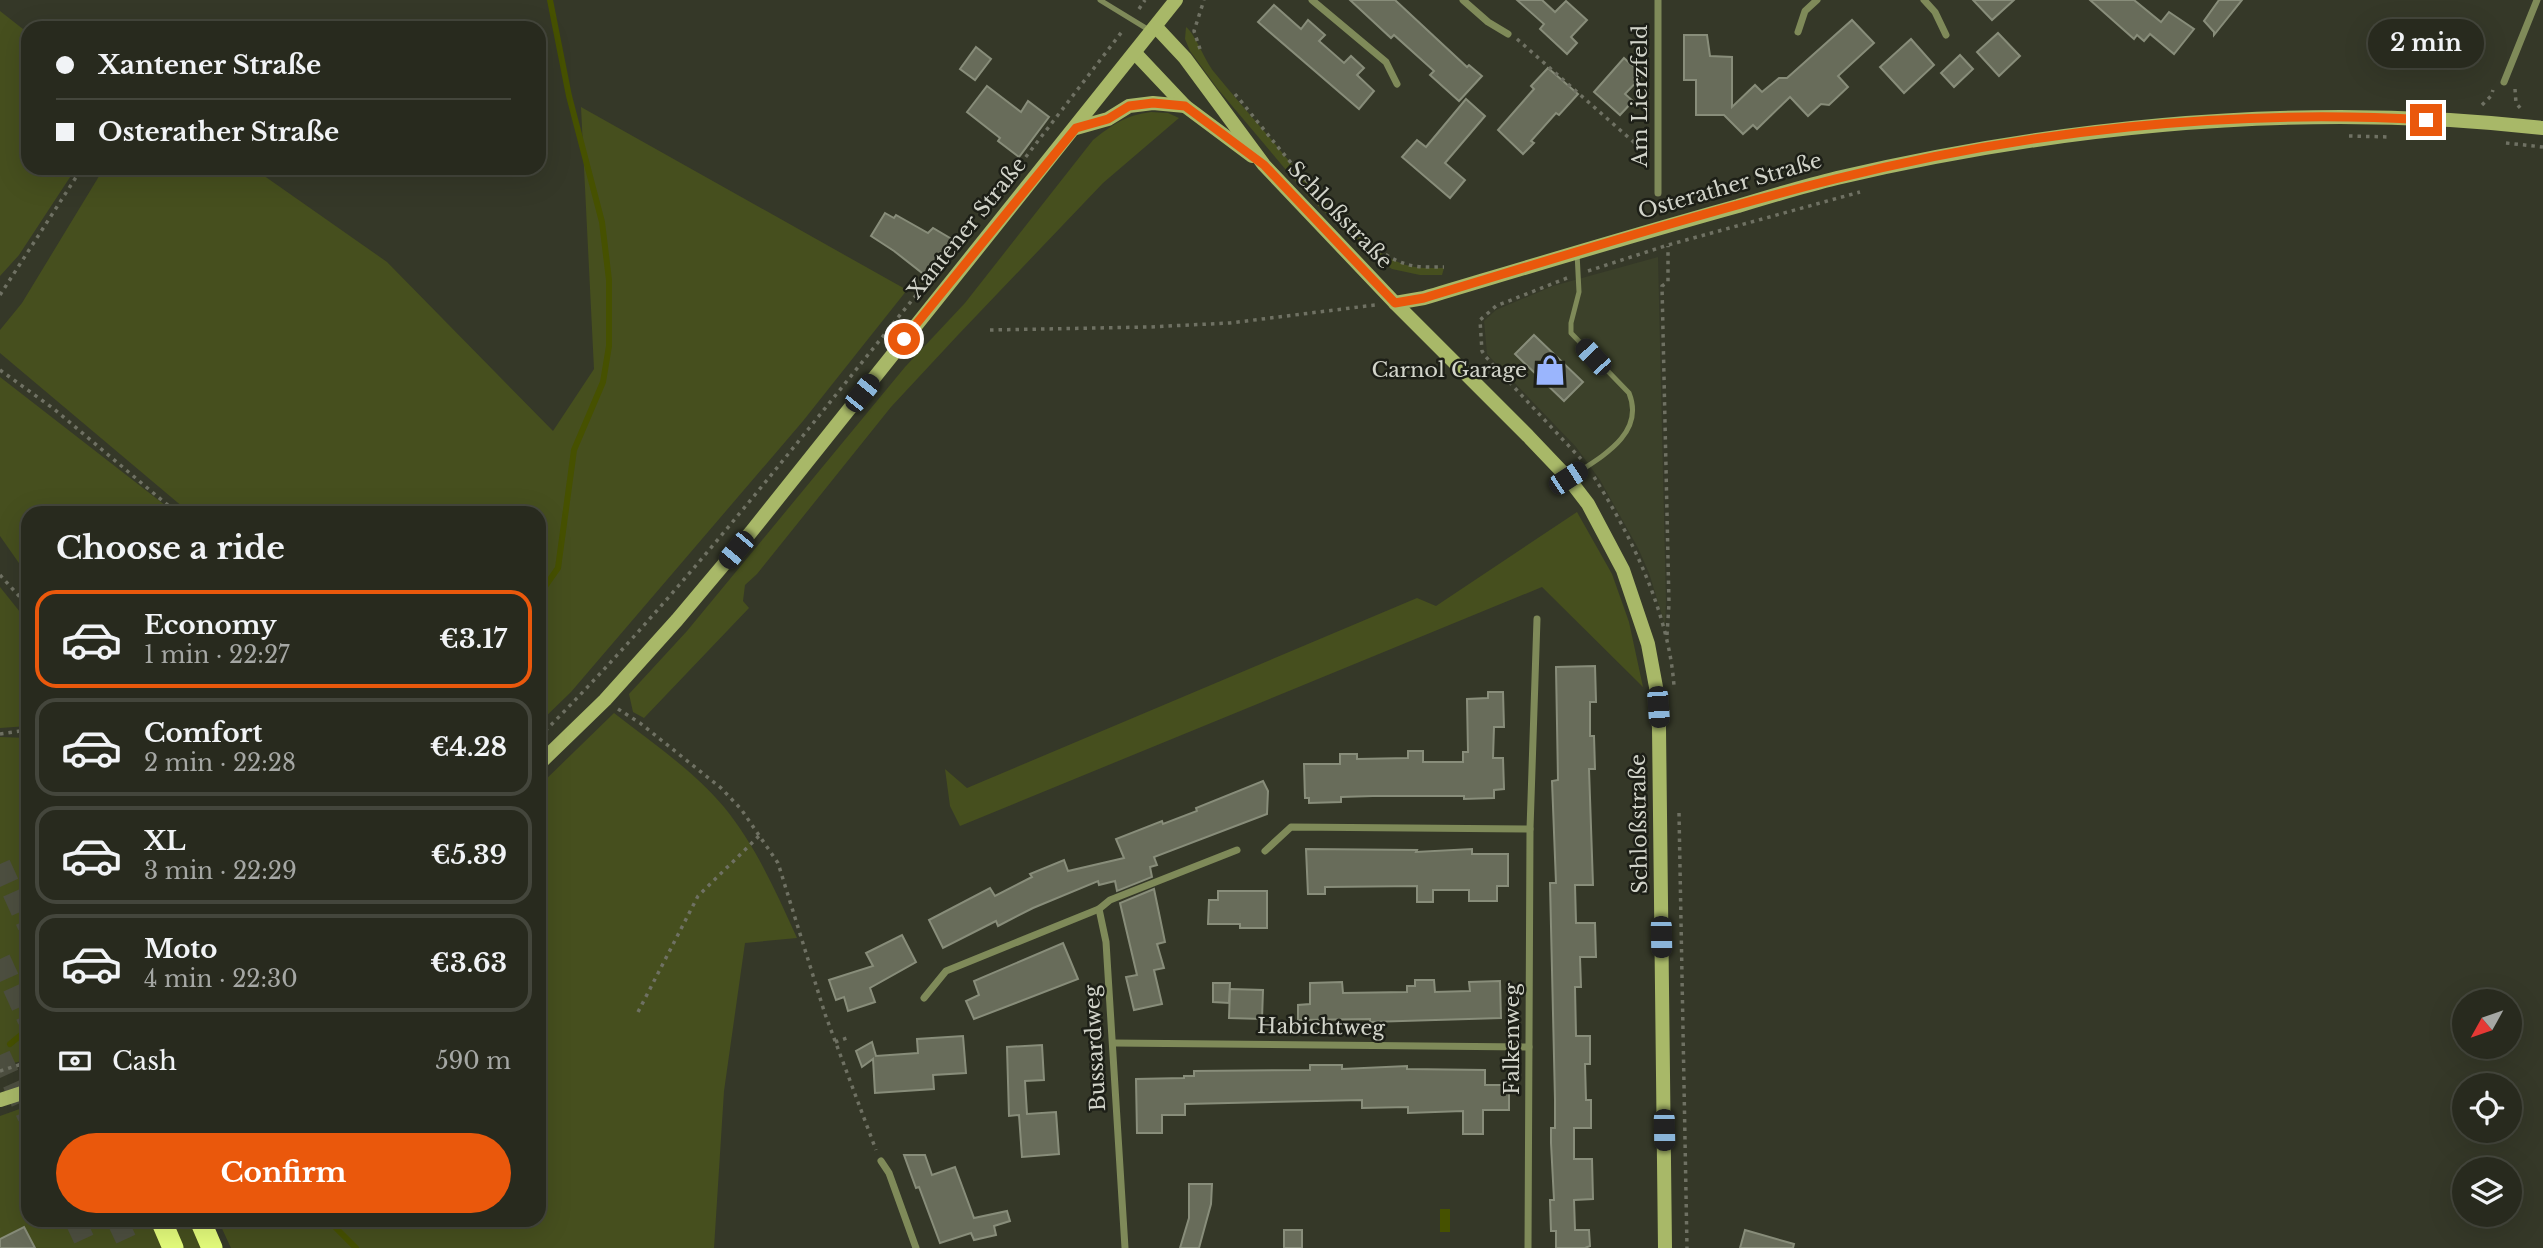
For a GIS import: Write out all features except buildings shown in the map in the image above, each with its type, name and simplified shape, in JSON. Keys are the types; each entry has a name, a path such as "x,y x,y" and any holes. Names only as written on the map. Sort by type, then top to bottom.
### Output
{"highway":[{"path":"164,1227 173,1248"},
{"path":"203,1227 212,1248"}],"main road":[{"name":"Xantener Straße","path":"546,757 605,699 677,620 751,532 1176,0"},
{"name":"Schloßstraße","path":"1153,29 1185,58 1264,165 1395,303 1568,478 1588,504 1623,570 1648,644 1656,687 1659,727 1665,1248"},
{"name":"Schloßstraße","path":"1135,53 1185,106 1264,165"},
{"path":"1076,128 1108,119 1129,106 1153,103 1185,106"},
{"name":"Osterather Straße","path":"1395,303 1424,298 1836,178 2061,135 2136,126 2251,118 2312,117 2378,117 2543,128"},
{"path":"0,1100 21,1093"}],"street":[{"path":"1312,0 1386,62 1397,84"},
{"path":"1463,0 1488,22 1508,34"},
{"name":"Am Lierzfeld","path":"1658,0 1658,193"},
{"path":"1798,32 1805,11 1817,0"},
{"path":"1924,0 1935,12 1946,35"},
{"path":"2504,82 2537,0"},
{"name":"Falkenweg","path":"1528,1248 1530,830 1537,620"},
{"path":"1265,851 1291,827 1530,830"},
{"path":"924,998 946,971 1099,909 1110,900 1237,850"},
{"name":"Bussardweg","path":"1099,909 1106,942 1125,1248"},
{"name":"Habichtweg","path":"1113,1043 1529,1047"},
{"path":"881,1161 890,1172 916,1248"}],"lane":[{"path":"1100,0 1153,29"},
{"path":"1568,478 1622,439 1634,417 1629,393 1571,333 1577,303 1577,253"}],"path":[{"path":"999,192 1146,0"},
{"path":"1204,0 1194,30 1199,47 1206,58"},
{"path":"1508,34 1525,44 1647,153 1657,154"},
{"path":"1231,90 1309,183 1369,242 1392,258 1407,264 1444,267"},
{"path":"2348,136 2398,137"},
{"path":"2501,143 2543,147"},
{"path":"0,295 77,175"},
{"path":"1480,320 1496,306 1578,274 1868,190"},
{"path":"1667,639 1669,604 1662,286 1668,282 1668,246"},
{"path":"546,729 658,609 715,542 943,262"},
{"path":"990,330 1230,323 1395,303"},
{"path":"0,370 54,408 169,506"},
{"path":"0,575 21,598"},
{"path":"605,699 640,723 721,788 741,809 778,863 835,1042 881,1161"},
{"path":"0,734 21,731"},
{"path":"638,1012 698,896 760,835"},
{"path":"835,1042 847,1038"},
{"path":"0,1071 21,1064"}],"shaded area":[{"path":"0,11 21,28 21,175 71,175 19,255 0,276"},
{"path":"1186,27 1214,72 1315,191 1351,229 1388,257 1411,266 1444,268 1442,275 1420,275 1392,269 1365,251 1308,196 1217,88 1190,51 1185,39"},
{"path":"581,107 907,290 803,421 571,692 546,716 546,506 182,506 0,353 0,330 22,303 100,175 263,175 387,262 553,431 594,369"},
{"path":"1151,112 1168,113 1179,118 1103,183 891,407 757,574 745,585 743,601 749,608 644,718 633,712 629,694 687,631 905,367 965,303 1093,140 1120,121"},
{"path":"1658,257 1665,625 1649,573 1638,548 1600,480 1576,447 1487,354 1484,321 1496,310 1553,286"},
{"path":"0,377 166,506 21,506 21,566 0,536"},
{"path":"1577,512 1612,574 1629,622 1643,687 1542,587 960,826 950,806 945,769 967,788 1417,598 1436,606"},
{"path":"0,587 21,613 21,726 0,728"},
{"path":"614,713 685,769 724,807 756,853 797,938 745,943 724,1091 714,1248 231,1248 221,1227 546,1227 546,779"},
{"path":"0,737 21,738 21,1061 0,1067"},
{"path":"21,1108 21,1227 192,1227 202,1248 0,1248 0,1116"},
{"path":"1440,1209 1450,1209 1450,1232 1440,1232"}],"waterway":[{"path":"546,585 558,568 574,450 603,382 609,346 609,280 602,222 569,96 550,0"},
{"path":"10,1044 21,1035"},
{"path":"335,1227 356,1248"}],"tunnel":[{"path":"0,864 21,910"},
{"path":"0,959 21,1005"},
{"path":"0,1055 21,1102"},
{"path":"78,1227 88,1248"},
{"path":"120,1227 130,1248"}],"place":[{"name":"Carnol Garage","path":"1550,370"}],"route":[{"path":"904,339 1076,128 1108,119 1129,106 1153,103 1185,106 1264,165 1395,303 1424,298 1836,178 1993,146 2136,126 2251,118 2378,117 2426,120"}]}
